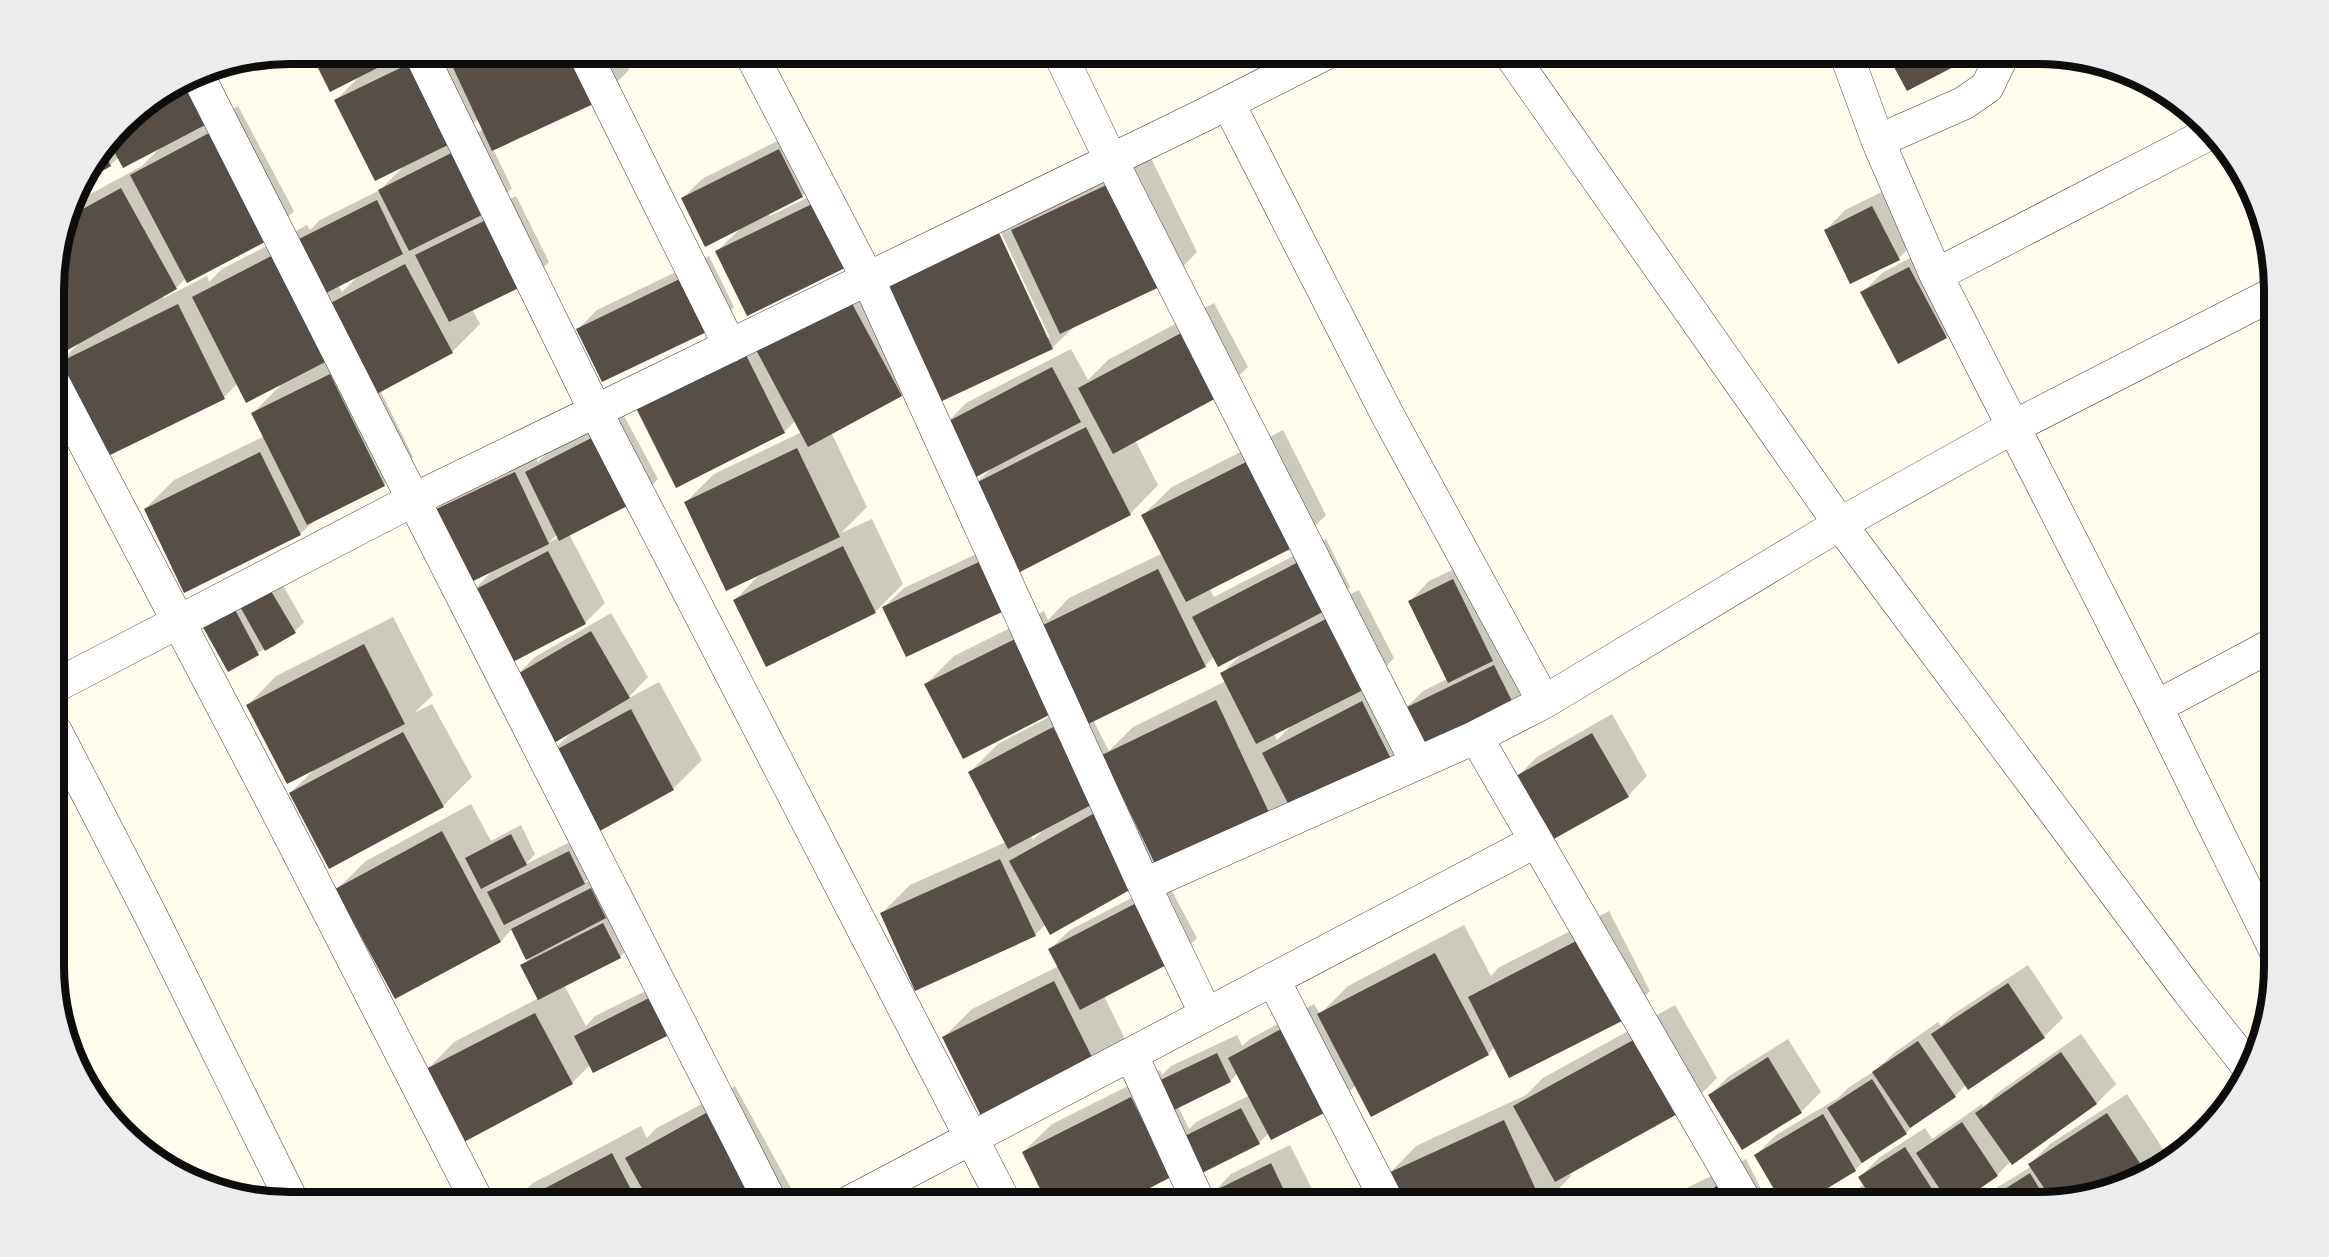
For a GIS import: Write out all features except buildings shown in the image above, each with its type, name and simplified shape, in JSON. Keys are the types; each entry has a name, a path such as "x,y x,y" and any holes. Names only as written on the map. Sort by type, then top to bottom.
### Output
{"street":[{"path":"426,64 596,412 1000,1192"},
{"path":"590,64 730,346"},
{"path":"756,64 868,279 1144,885 1206,1014"},
{"path":"1065,64 1111,160 1417,763"},
{"path":"64,681 413,500 1304,64"},
{"path":"1517,64 1840,524 2190,993 2244,1061"},
{"path":"1850,64 1878,141 1936,276 2156,707 2264,927"},
{"path":"1878,141 1972,98 1987,87 1998,64"},
{"path":"202,83 765,1192"},
{"path":"1228,103 1387,414 1545,702"},
{"path":"1936,276 2204,136"},
{"path":"1144,885 1476,737 1545,702 1840,524 2013,427 2264,299"},
{"path":"64,403 282,819 472,1192"},
{"path":"2156,707 2264,649"},
{"path":"1476,737 1740,1192"},
{"path":"64,748 288,1192"},
{"path":"875,1192 973,1137 1536,841"},
{"path":"1273,979 1382,1192"},
{"path":"1131,1054 1195,1192"}]}
